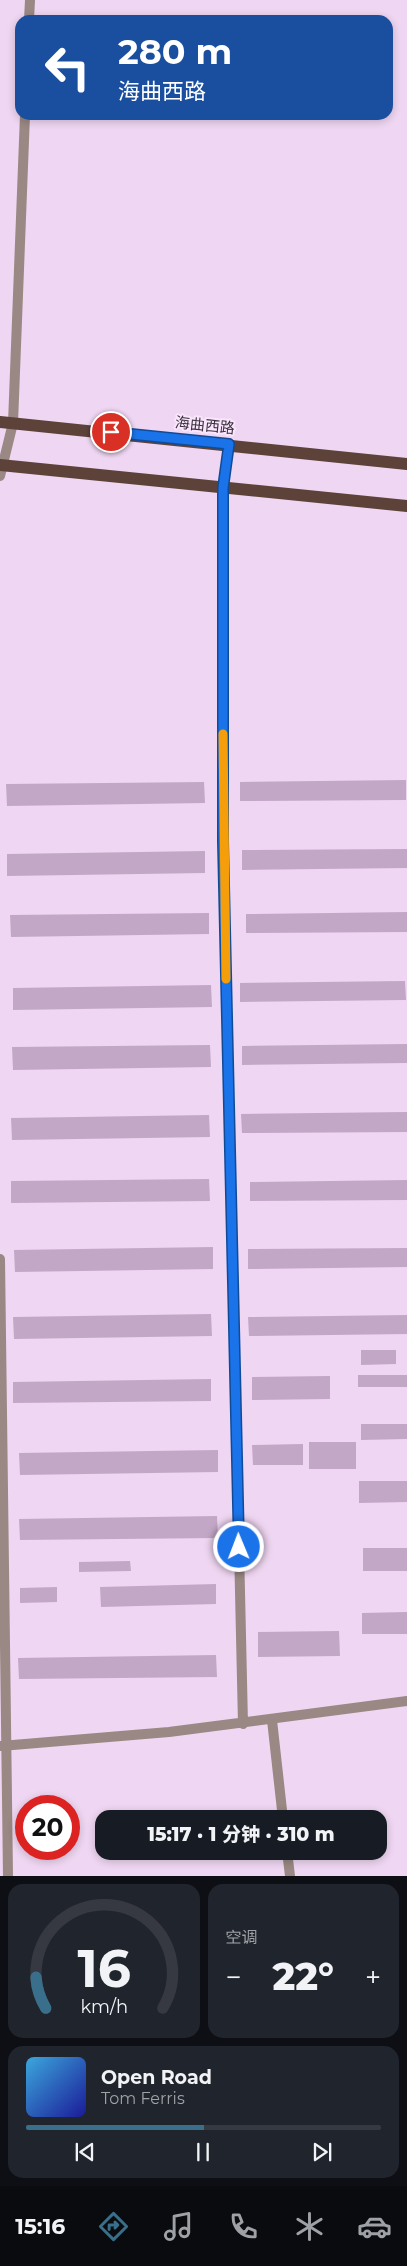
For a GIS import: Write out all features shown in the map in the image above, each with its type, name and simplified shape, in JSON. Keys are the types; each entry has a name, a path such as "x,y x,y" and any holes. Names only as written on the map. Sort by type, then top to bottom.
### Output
{"main road":[{"name":"海曲西路","path":"0,422 229,444 407,464"},
{"path":"1,469 407,506"}],"lane":[{"path":"29,15 30,0"},
{"path":"1,469 13,423 25,120"},
{"path":"229,444 223,488 223,841 243,1724"},
{"path":"0,1259 3,1746 8,1876"},
{"path":"3,1746 243,1724 407,1701"},
{"path":"272,1720 282,1810"},
{"path":"288,1860 290,1876"}],"building":[{"path":"406,780 406,800 240,801 240,782"},
{"path":"204,782 205,803 7,806 6,784"},
{"path":"407,849 407,868 242,870 242,850"},
{"path":"205,851 205,873 7,876 7,854"},
{"path":"407,912 407,932 246,933 246,914"},
{"path":"209,913 209,934 11,937 10,915"},
{"path":"405,981 406,1000 240,1002 240,983"},
{"path":"211,985 212,1007 13,1010 13,988"},
{"path":"407,1044 407,1063 242,1065 242,1046"},
{"path":"210,1045 211,1067 13,1070 12,1047"},
{"path":"407,1112 407,1132 242,1133 241,1114"},
{"path":"209,1115 210,1137 12,1140 11,1118"},
{"path":"209,1179 210,1201 11,1203 11,1181"},
{"path":"407,1180 407,1200 250,1201 250,1182"},
{"path":"213,1247 213,1269 15,1272 14,1250"},
{"path":"407,1248 407,1267 248,1269 248,1249"},
{"path":"211,1314 212,1336 14,1339 13,1317"},
{"path":"407,1315 407,1334 249,1336 248,1317"},
{"path":"361,1350 396,1350 396,1364 361,1365"},
{"path":"358,1375 407,1375 407,1387 358,1387"},
{"path":"330,1376 330,1399 252,1400 252,1377"},
{"path":"211,1379 211,1401 13,1403 13,1382"},
{"path":"361,1424 407,1424 407,1439 361,1440"},
{"path":"309,1442 356,1442 356,1469 309,1469"},
{"path":"303,1444 303,1465 253,1465 252,1445"},
{"path":"218,1450 218,1472 20,1475 19,1453"},
{"path":"359,1481 407,1481 407,1502 359,1503"},
{"path":"217,1516 218,1538 20,1540 19,1519"},
{"path":"363,1548 407,1548 407,1571 363,1571"},
{"path":"130,1561 131,1571 79,1572 79,1562"},
{"path":"216,1584 216,1604 101,1607 100,1587"},
{"path":"57,1587 57,1602 20,1603 20,1588"},
{"path":"407,1612 407,1634 362,1634 362,1613"},
{"path":"339,1631 340,1656 258,1657 258,1632"},
{"path":"216,1655 217,1677 19,1679 18,1658"}],"slow traffic":[{"path":"223,734 226,979"}],"route":[{"path":"111,432 229,444 223,488 223,841 239,1547"}]}
